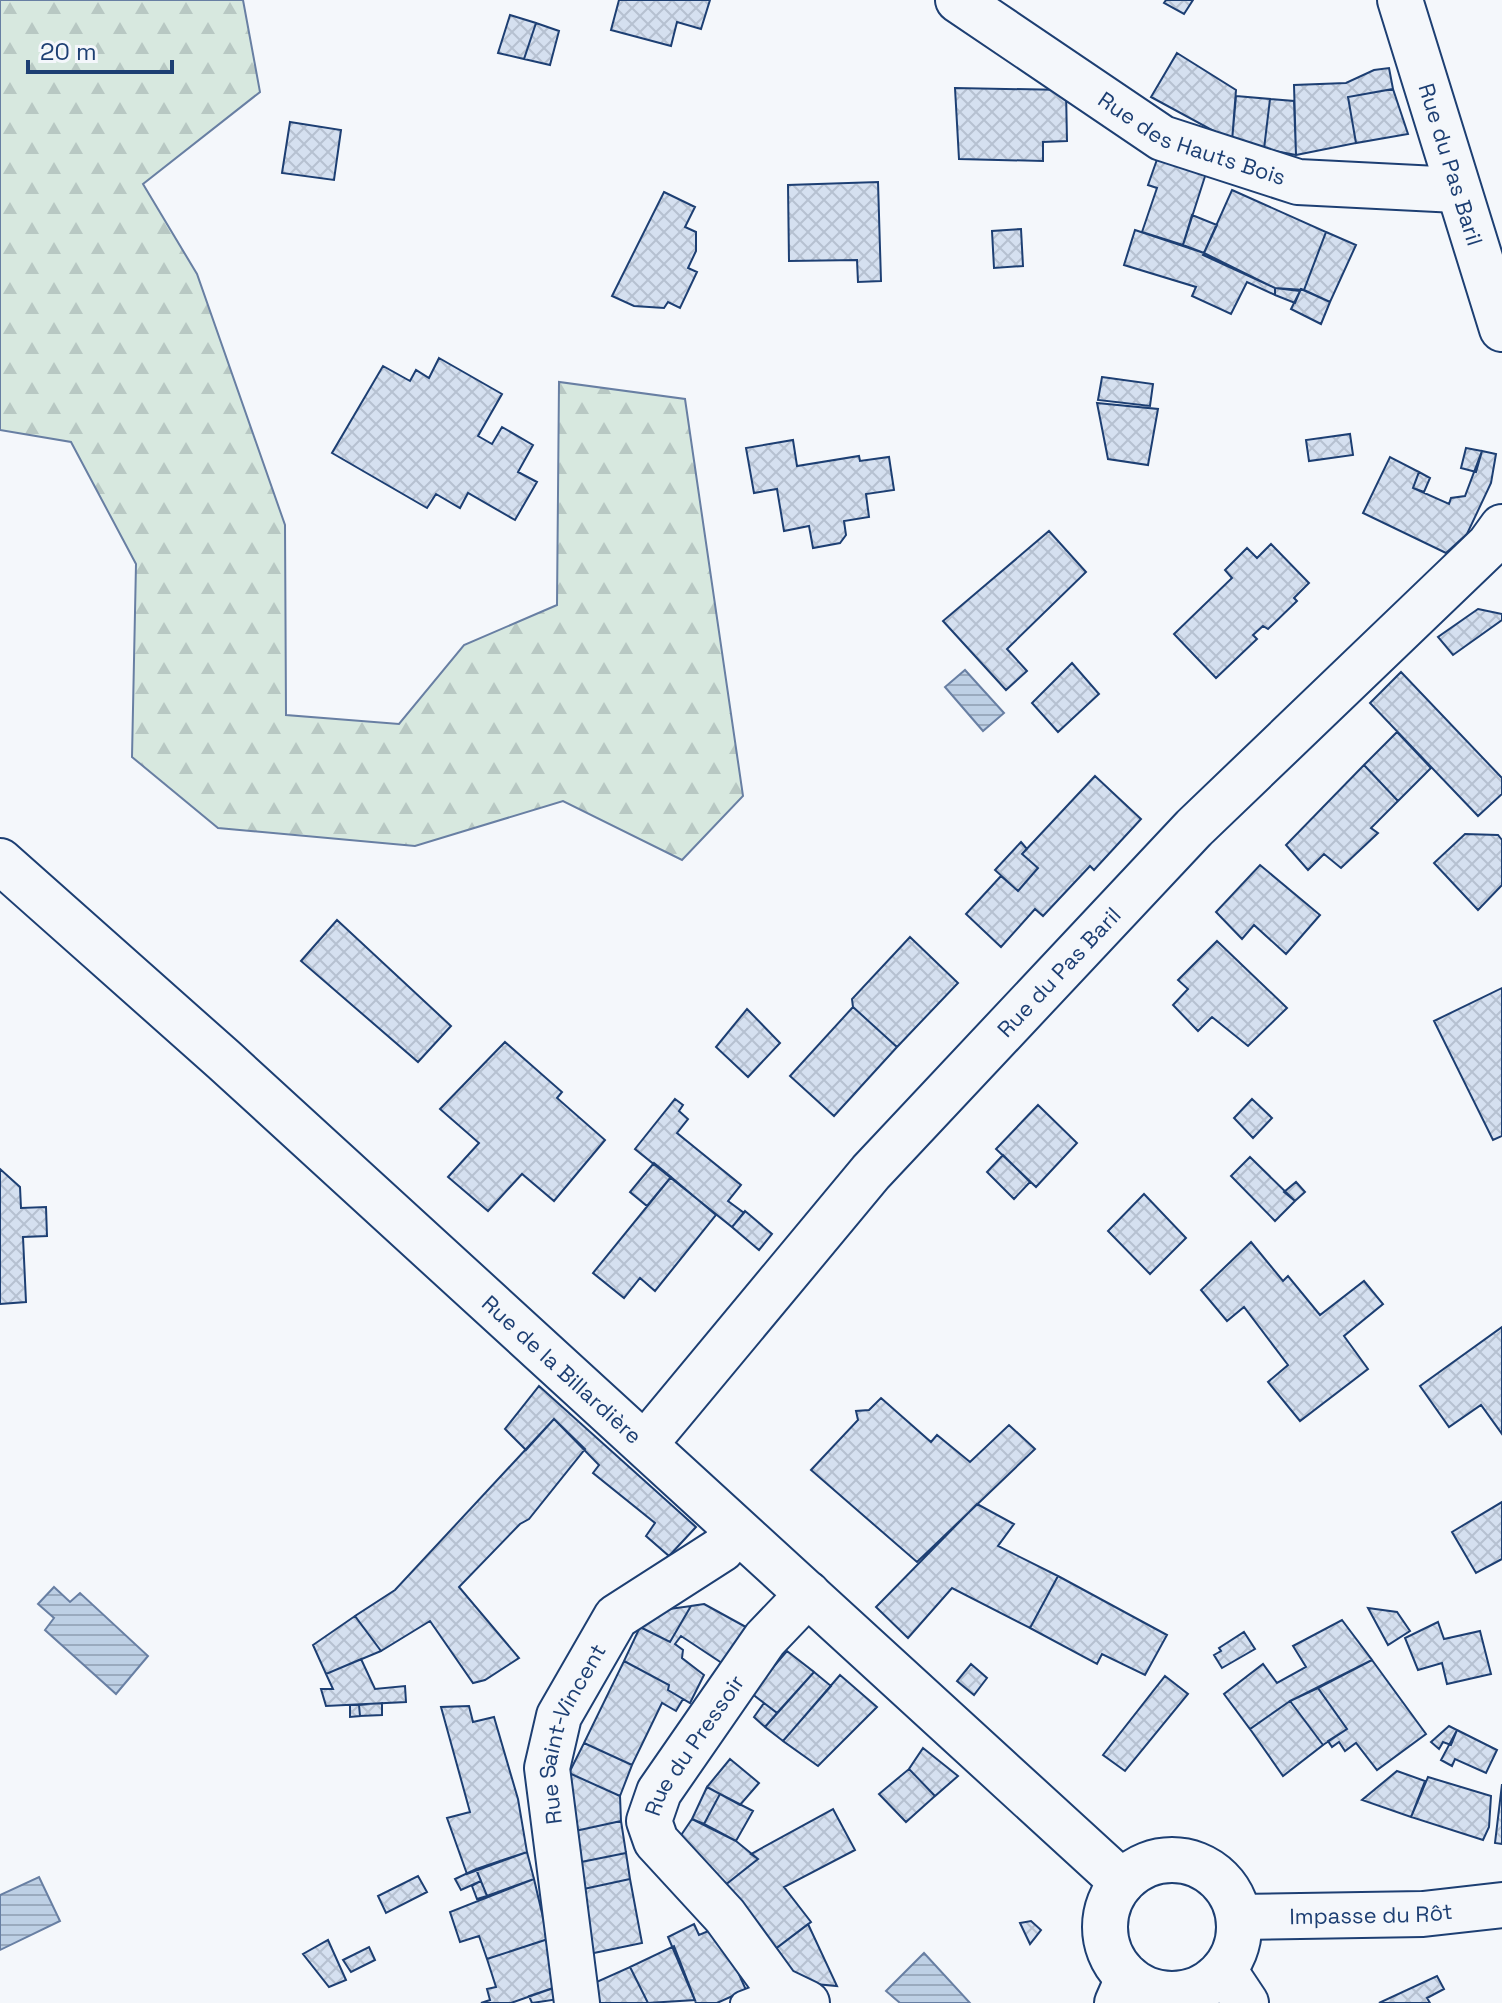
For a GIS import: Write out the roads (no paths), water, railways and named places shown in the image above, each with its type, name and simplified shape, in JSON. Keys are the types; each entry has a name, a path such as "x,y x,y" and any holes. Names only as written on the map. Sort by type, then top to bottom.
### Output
{"street":[{"name":"Rue des Hauts Bois","path":"958,0 1162,138 1298,182 1457,190"},
{"name":"Rue du Pas Baril","path":"1400,0 1502,329"},
{"name":"Rue du Pas Baril","path":"645,1444 871,1172 1151,873 1194,828 1498,543"},
{"name":"Rue de la Billardière","path":"0,861 236,1070 1122,1882"},
{"name":"Rue Saint-Vincent","path":"577,2003 547,1768 559,1716 616,1617 722,1549 736,1530"},
{"name":"Rue du Pressoir","path":"776,1998 725,1916 656,1841 649,1821 659,1792 765,1639 808,1594"},
{"path":"1181,1860 1201,1867 1219,1879 1232,1896 1239,1917 1233,1954 1235,1987 1207,1985 1188,1993 1122,1990 1107,1942 1105,1920 1111,1900 1122,1882 1139,1868 1159,1861 1181,1860"},
{"name":"Impasse du Rôt","path":"1239,1917 1423,1914 1502,1905"}],"water":[{"path":"965,670 1004,713 983,731 945,687"},
{"path":"54,1587 70,1602 80,1593 148,1656 116,1694 45,1630 54,1618 38,1604"},
{"path":"39,1877 60,1921 0,1950 0,1895"},
{"path":"924,1953 970,2003 900,2003 886,1991"}]}
